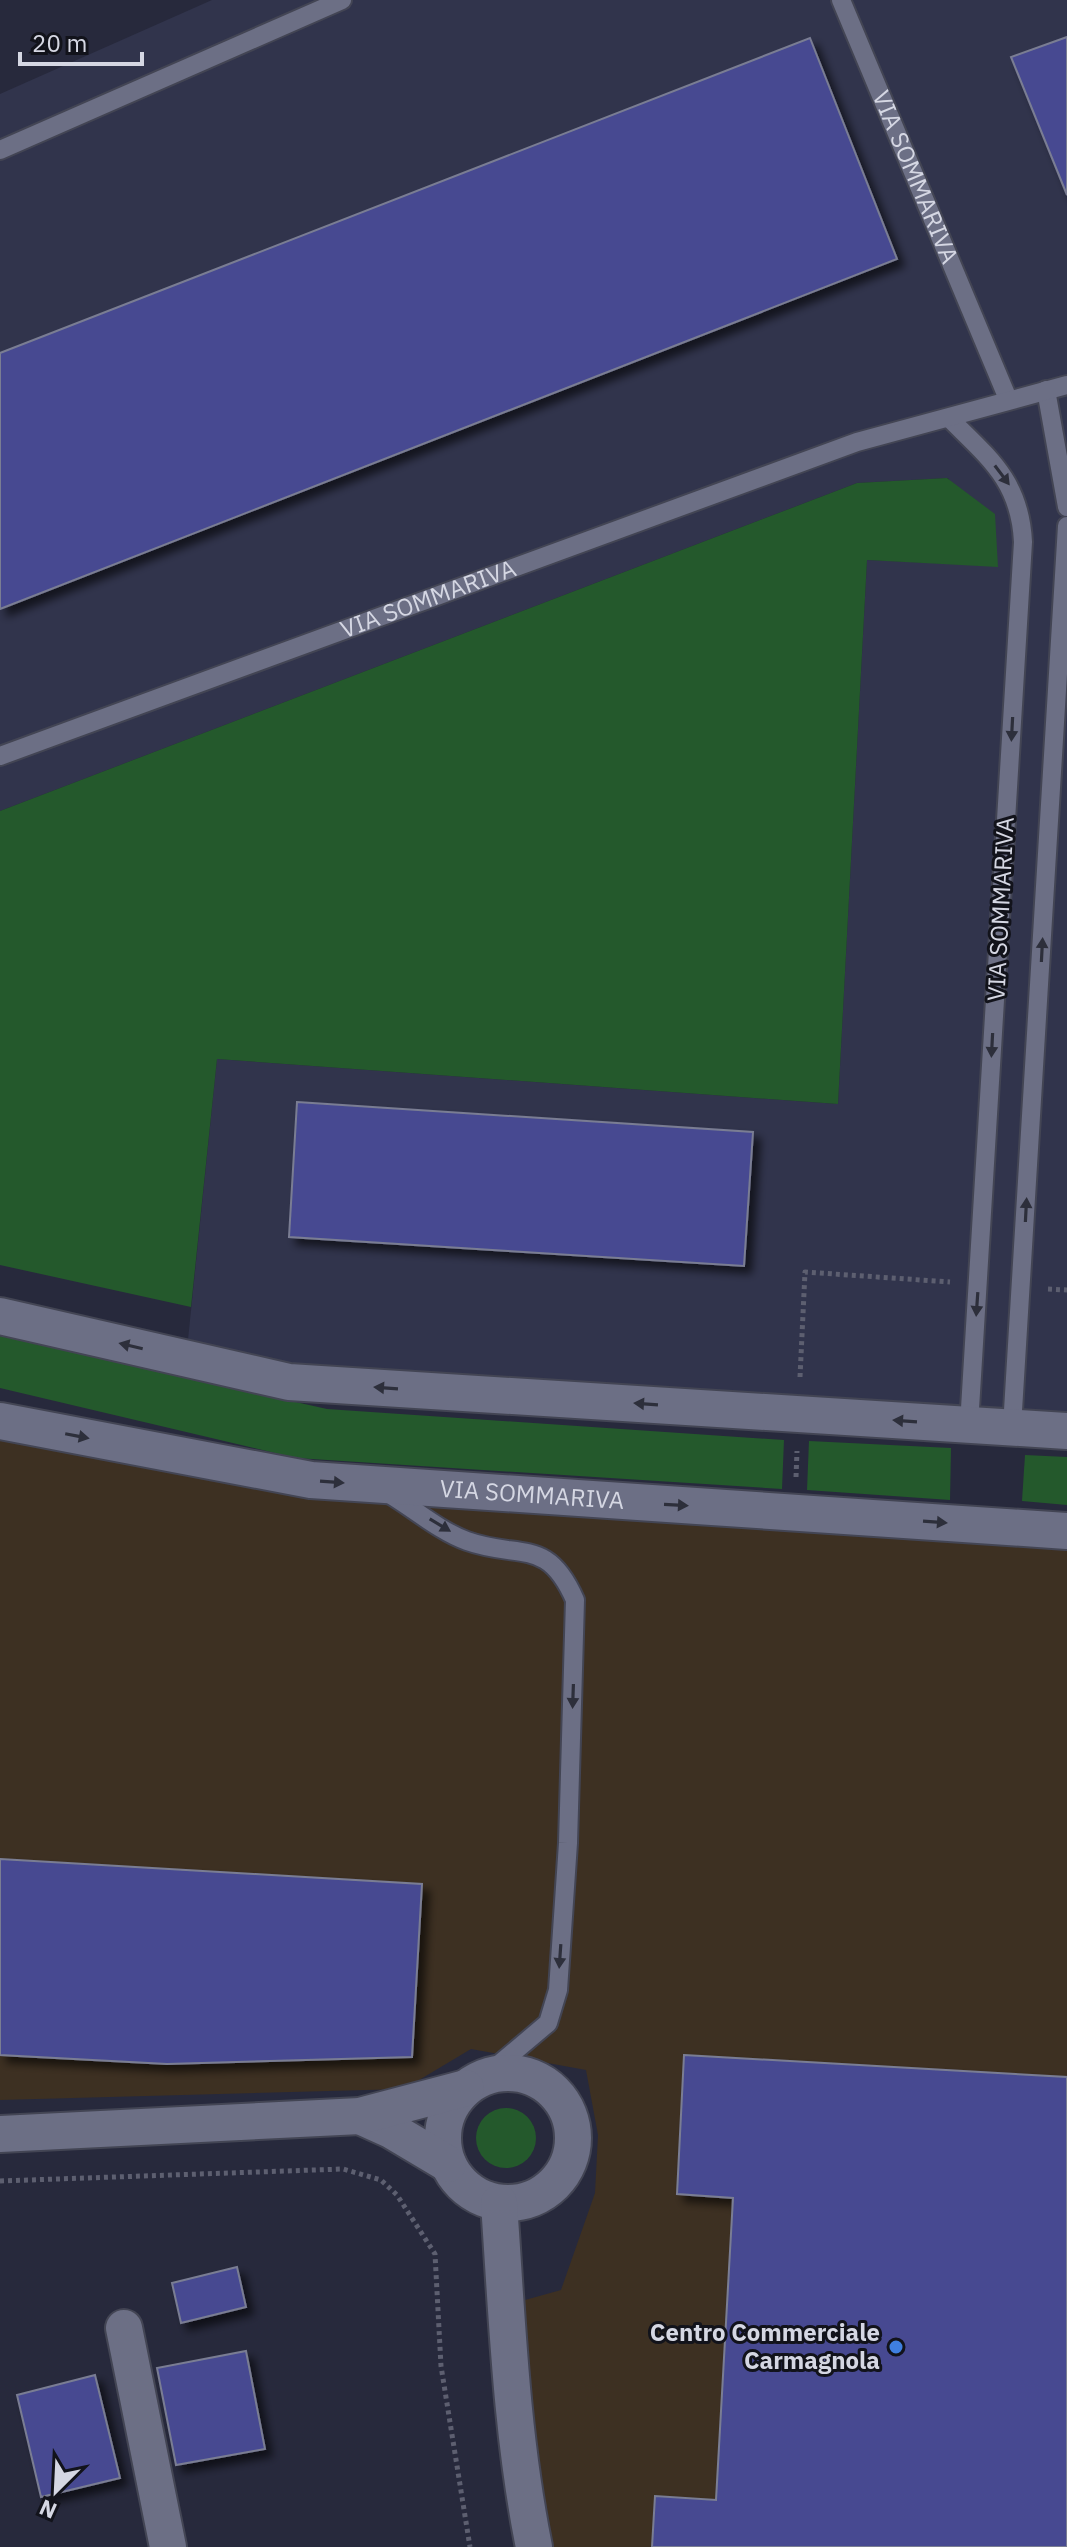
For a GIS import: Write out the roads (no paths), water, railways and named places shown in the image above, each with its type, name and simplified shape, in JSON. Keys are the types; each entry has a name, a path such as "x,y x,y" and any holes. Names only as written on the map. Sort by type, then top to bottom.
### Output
{"street":[{"path":"0,1316 289,1382 799,1396 969,1425 1067,1431"},
{"name":"VIA SOMMARIVA","path":"0,1421 311,1480 1067,1531"},
{"path":"0,2134 360,2116 505,2073 526,2076 545,2085 560,2100 572,2130 568,2162 557,2181 541,2195 521,2202 499,2203 478,2196 460,2183 448,2164 443,2144 444,2123 452,2103 475,2083"},
{"path":"360,2116 391,2130 448,2164"},
{"path":"499,2203 521,2485 534,2547"},
{"path":"124,2328 168,2547"}],"lane":[{"path":"0,150 342,0"},
{"name":"VIA SOMMARIVA","path":"841,0 1008,399"},
{"name":"VIA SOMMARIVA","path":"0,756 857,442 1067,385"},
{"path":"1046,390 1067,507"},
{"name":"VIA SOMMARIVA","path":"949,418 1009,484 1017,501 1023,542 969,1425"},
{"name":"VIA SOMMARIVA","path":"1012,1427 1067,526"},
{"path":"374,1484 467,1541 535,1554 563,1573 575,1600 568,1843 558,1990 548,2023 475,2083"}],"place":[{"name":"Centro Commerciale Carmagnola","path":"896,2347"}]}
